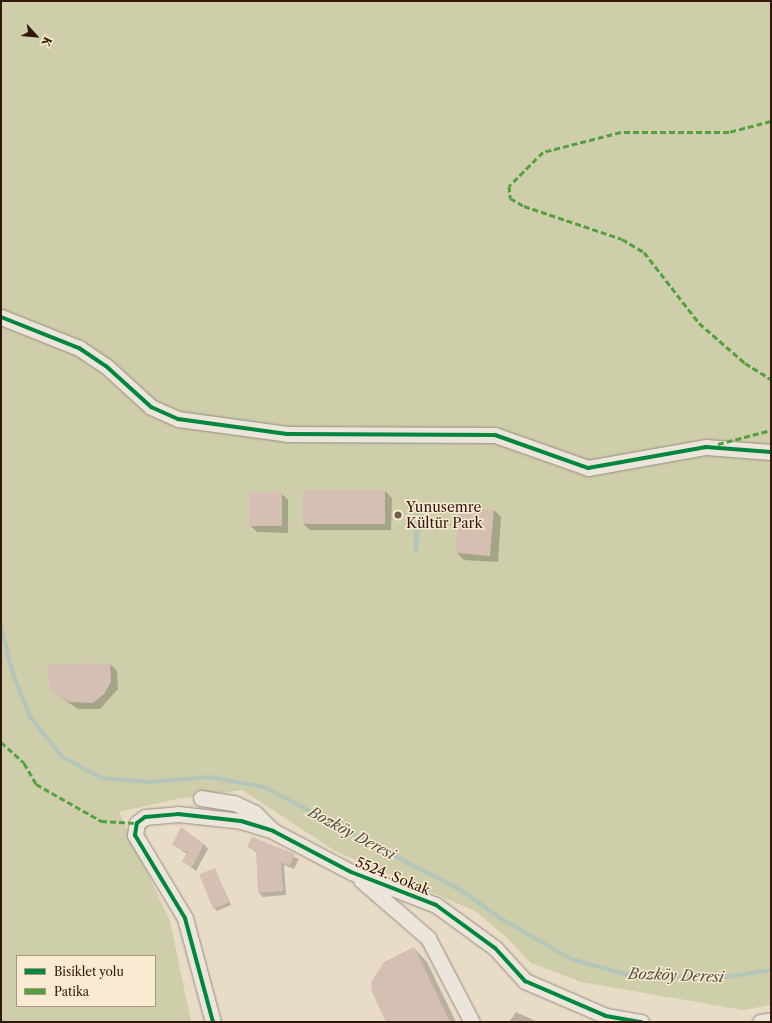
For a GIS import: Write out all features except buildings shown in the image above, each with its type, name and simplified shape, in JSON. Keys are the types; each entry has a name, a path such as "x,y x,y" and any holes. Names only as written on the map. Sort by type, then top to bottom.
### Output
{"street":[{"path":"1,317 79,348 106,366 151,407 178,419 287,434 494,435 588,468 706,447 771,452"},
{"path":"201,798 234,803 255,813 273,831"},
{"name":"5524. Sokak","path":"213,1022 185,918 135,835 137,823 145,817 178,814 241,821 273,831 351,872 436,906 495,948 525,981 606,1016 641,1022"},
{"path":"351,872 428,938 472,1022"},
{"path":"760,1022 771,1020"}],"green space":[{"path":"1,1 771,1 771,1005 743,1010 581,982 531,963 504,935 475,911 335,851 242,790 177,799 119,812 170,921 191,1022 1,1022"}],"shaded area":[{"path":"416,507 421,512 418,552 414,552 413,511"}],"waterway":[{"name":"Bozköy Deresi","path":"1,625 12,671 30,717 62,757 102,778 151,782 209,777 264,787 462,891 500,918 571,959 632,976 725,977 771,970"}],"marked path":[{"path":"771,121 729,132 621,132 543,152 509,186 510,198 524,206 622,239 644,252 699,323 745,363 771,379"},
{"path":"718,444 771,430"},
{"path":"1,742 24,763 36,784 101,821 137,823"}],"cycle path":[{"path":"1,317 79,348 106,366 151,407 178,419 287,434 495,435 588,468 706,447 771,452"},
{"path":"213,1022 185,918 135,835 137,823 145,817 178,814 241,821 273,831 351,872 436,905 495,948 525,981 606,1016 641,1022"}],"place":[{"name":"Yunusemre Kültür Park","path":"398,515"}]}
